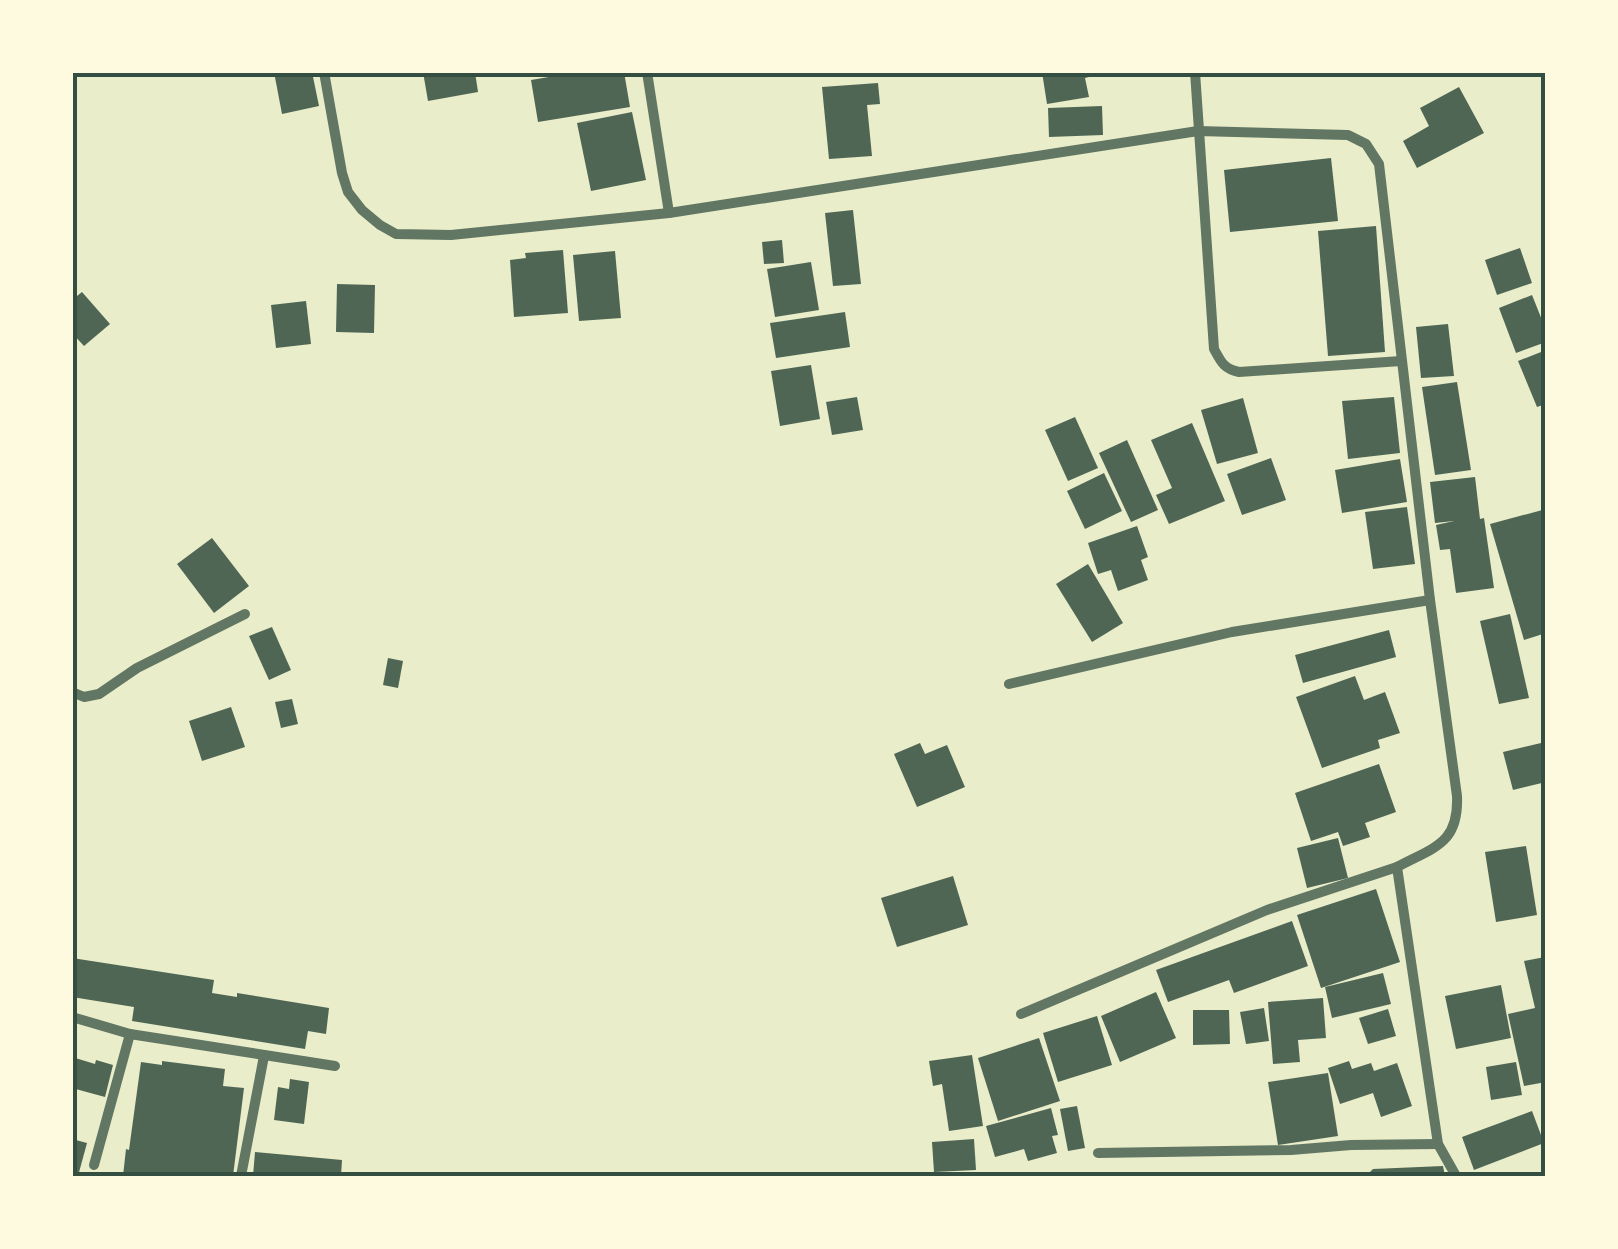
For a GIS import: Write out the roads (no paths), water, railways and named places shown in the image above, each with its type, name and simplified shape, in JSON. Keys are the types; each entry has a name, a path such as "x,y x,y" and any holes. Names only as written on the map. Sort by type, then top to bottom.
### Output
{"street":[{"path":"324,72 348,192 362,210 396,234 450,235 669,213 1198,131 1348,135 1366,144 1379,164 1430,600 1455,777 1455,826 1440,844 1397,867 1267,910 1022,1014"},
{"path":"648,72 669,213"},
{"path":"1195,72 1214,348 1227,370 1401,361"},
{"path":"1009,684 1232,632 1430,600"},
{"path":"72,692 84,697 99,694 137,668 245,614"},
{"path":"1397,867 1438,1144 1456,1176"},
{"path":"72,1017 130,1034 335,1066"},
{"path":"94,1165 130,1034"},
{"path":"241,1176 264,1056"},
{"path":"1098,1153 1438,1144"}]}
